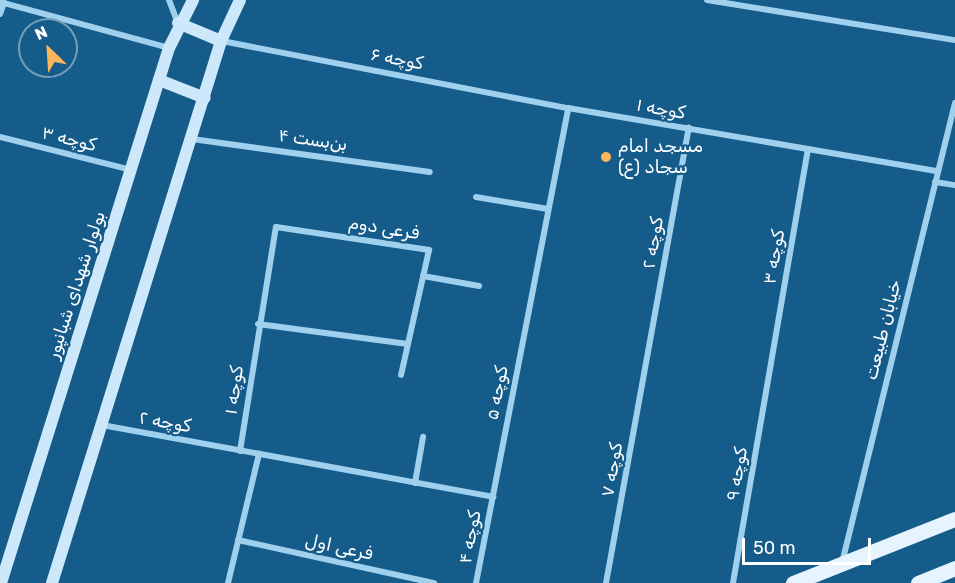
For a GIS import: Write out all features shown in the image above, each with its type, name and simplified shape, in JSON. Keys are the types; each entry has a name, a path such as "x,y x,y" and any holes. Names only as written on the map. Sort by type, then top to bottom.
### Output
{"main road":[{"path":"793,583 955,519"},
{"path":"918,583 955,568"}],"street":[{"path":"169,0 178,23 221,41"},
{"name":"بولوار شهدای شبانپور","path":"1,583 169,48 178,23 192,0"},
{"path":"52,583 221,41 240,0"},
{"path":"707,0 955,40"},
{"path":"0,14 2,2 169,48"},
{"name":"کوچه ۶","path":"221,41 568,108"},
{"path":"159,80 205,98"},
{"name":"خیابان طبیعت","path":"842,564 955,103"},
{"path":"476,196 548,209 568,108"},
{"name":"کوچه ۱","path":"568,108 938,171"},
{"name":"کوچه ۲","path":"646,363 689,128"},
{"name":"کوچه ۳","path":"0,137 131,170"},
{"name":"بن‌بست ۴","path":"192,139 430,172"},
{"name":"کوچه ۳","path":"770,371 808,149"},
{"path":"935,182 955,185"},
{"name":"کوچه ۵","path":"493,497 548,209"},
{"name":"کوچه ۱","path":"240,451 258,324 276,227"},
{"name":"فرعی دوم","path":"276,227 429,250 400,375"},
{"path":"423,276 479,286"},
{"path":"258,324 408,344"},
{"name":"کوچه ۷","path":"606,583 646,363"},
{"name":"کوچه ۹","path":"733,583 770,371"},
{"name":"کوچه ۲","path":"102,425 493,497"},
{"path":"415,483 423,437"},
{"path":"228,583 259,454"},
{"name":"کوچه ۴","path":"476,583 493,497"},
{"name":"فرعی اول","path":"238,540 434,583"}],"place":[{"name":"مسجد امام سجاد (ع)","path":"606,157"}]}
